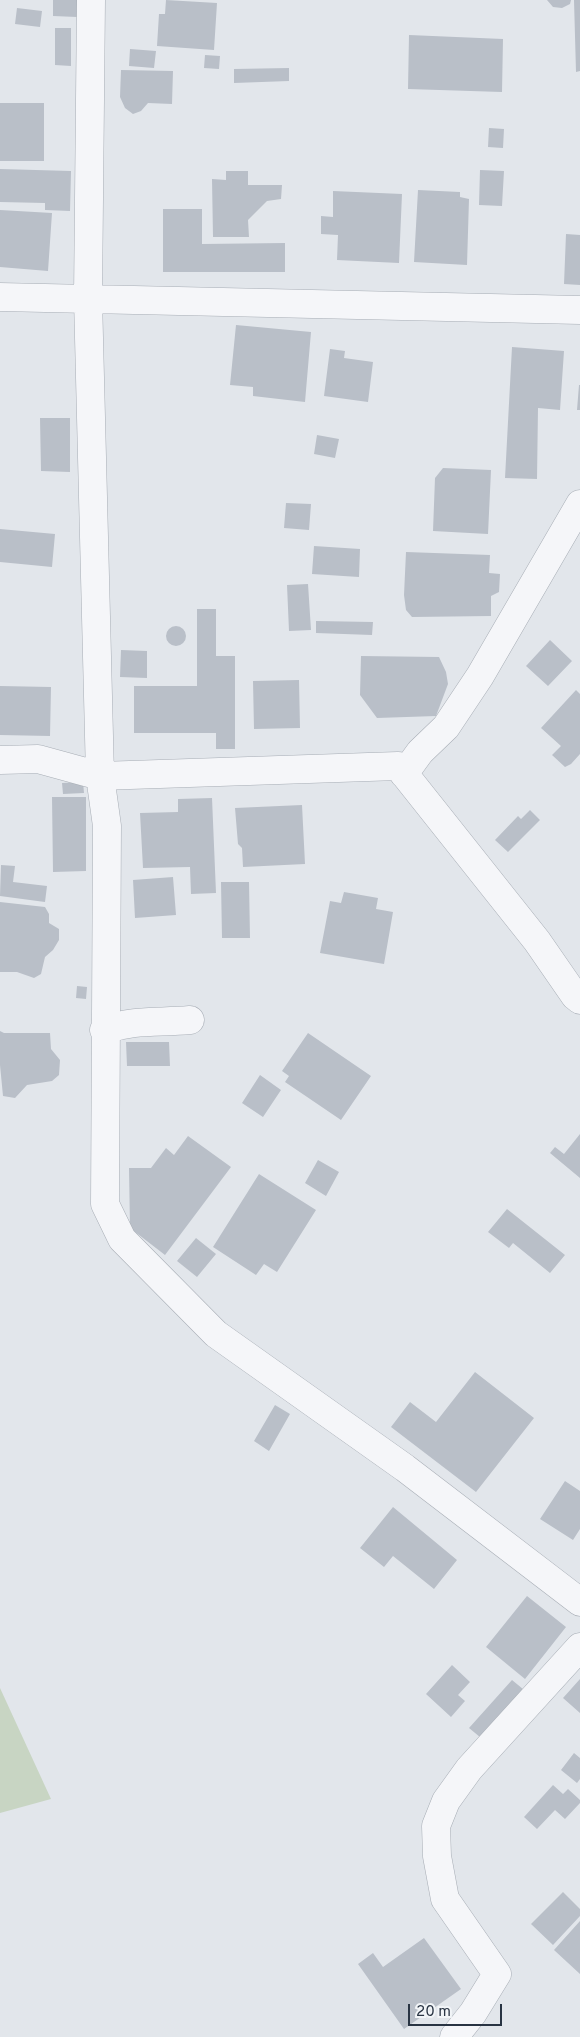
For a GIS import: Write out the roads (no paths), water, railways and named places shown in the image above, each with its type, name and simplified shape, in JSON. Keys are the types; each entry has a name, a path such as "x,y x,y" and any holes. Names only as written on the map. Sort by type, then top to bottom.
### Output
{"street":[{"path":"91,0 88,298 100,776 106,826 105,1204 122,1239 216,1334 405,1468 580,1602"},
{"path":"0,298 88,298 580,310"},
{"path":"404,774 420,752 446,727 480,676 580,504"},
{"path":"0,760 38,759 100,776 398,766 537,941 575,996 580,1000"},
{"path":"104,1030 121,1024 140,1021 190,1020"},
{"path":"454,2037 473,2013 497,1974 445,1899 437,1856 436,1826 446,1801 469,1769 580,1648"}]}
